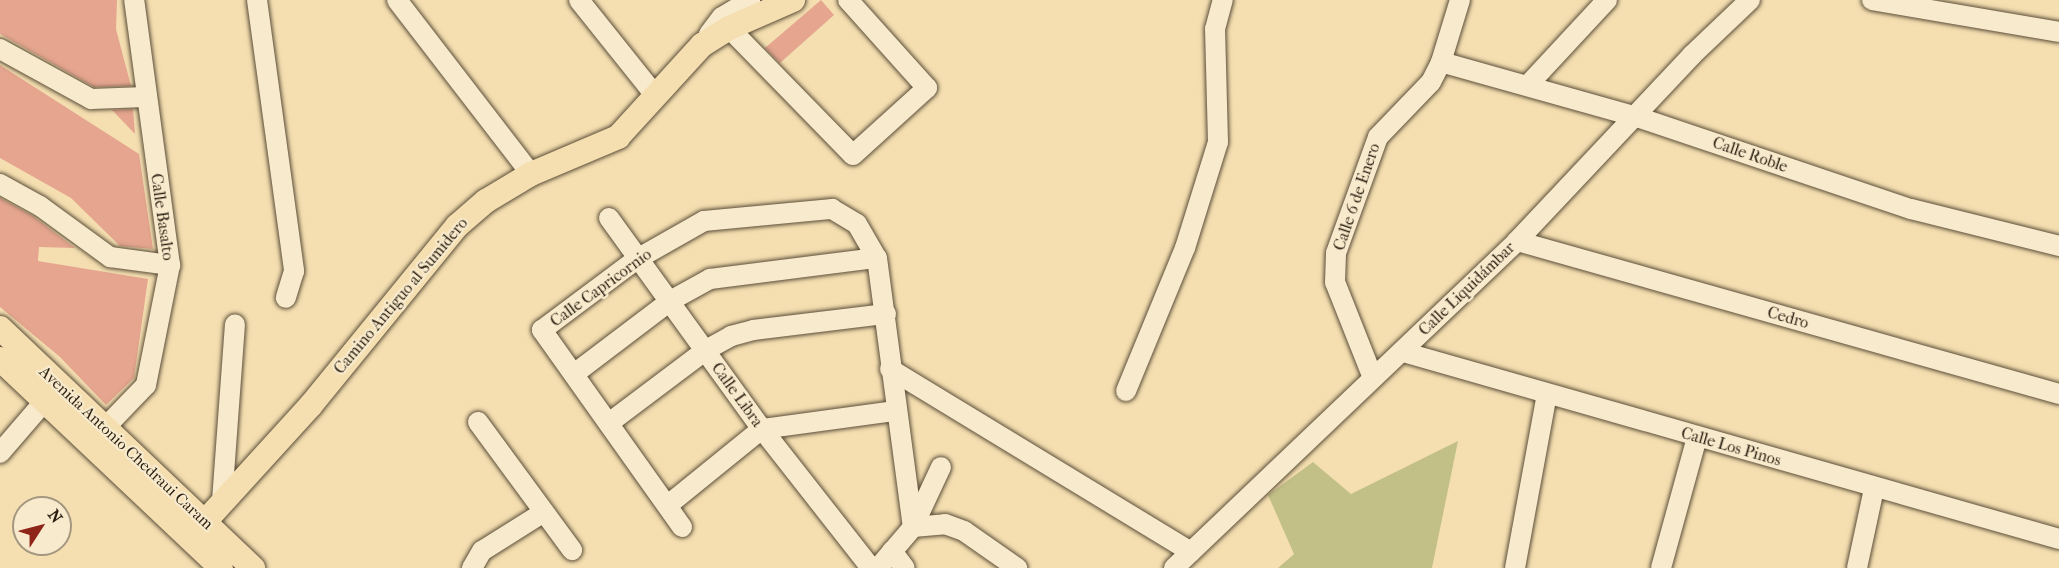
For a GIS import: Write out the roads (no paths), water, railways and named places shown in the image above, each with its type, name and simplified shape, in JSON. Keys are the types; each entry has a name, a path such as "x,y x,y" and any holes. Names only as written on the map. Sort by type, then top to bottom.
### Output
{"main road":[{"name":"Camino Antiguo al Sumidero","path":"198,530 310,405 457,226 486,201 531,174 618,137 654,94 702,45 729,28 793,0"},
{"name":"Avenida Antonio Chedraui Caram","path":"0,328 97,437 198,530 253,568"},
{"name":"Avenida Antonio Chedraui Caram","path":"0,359 43,403 97,437"},
{"name":"Avenida Antonio Chedraui Caram","path":"198,530 221,568"}],"street":[{"name":"Calle Basalto","path":"97,437 146,385 170,265 144,97 134,0"},
{"path":"257,0 294,271 286,298"},
{"path":"397,0 531,174"},
{"path":"579,0 654,94"},
{"path":"702,45 722,17 750,0"},
{"path":"729,28 853,155 927,88 848,0"},
{"path":"1126,391 1185,249 1218,142 1215,29 1222,0"},
{"name":"Calle 6 de Enero","path":"1373,378 1335,282 1336,253 1378,137 1431,82 1441,62 1460,0"},
{"path":"1528,85 1607,0"},
{"name":"Calle Liquidámbar","path":"1174,568 1403,352 1458,294 1517,241 1637,117 1692,55 1750,0"},
{"path":"1872,0 2059,32"},
{"path":"0,49 91,99 144,97"},
{"name":"Calle Roble","path":"1441,62 1637,117 1911,209 2059,246"},
{"path":"0,184 40,206 110,257 170,265"},
{"name":"Calle Capricornio","path":"574,374 542,330 637,259 704,221 832,209 857,224 878,258 895,411 913,527"},
{"name":"Calle Libra","path":"609,218 762,429 871,568"},
{"name":"Cedro","path":"1517,241 2059,394"},
{"path":"682,527 574,374 670,302 710,279 736,273 878,258"},
{"path":"609,423 706,350 753,330 886,314"},
{"path":"222,501 235,324"},
{"name":"Calle Los Pinos","path":"1403,352 1874,489 2059,539"},
{"path":"890,369 1191,552"},
{"path":"1515,568 1547,394"},
{"path":"0,453 43,403"},
{"path":"668,506 762,429 895,411"},
{"path":"478,422 572,550"},
{"path":"1661,568 1697,437"},
{"path":"878,568 913,527 941,467"},
{"path":"1857,568 1874,489"},
{"path":"472,568 482,551 544,512"},
{"path":"913,527 945,524 964,531 1017,568"},
{"path":"892,551 905,568"}]}
